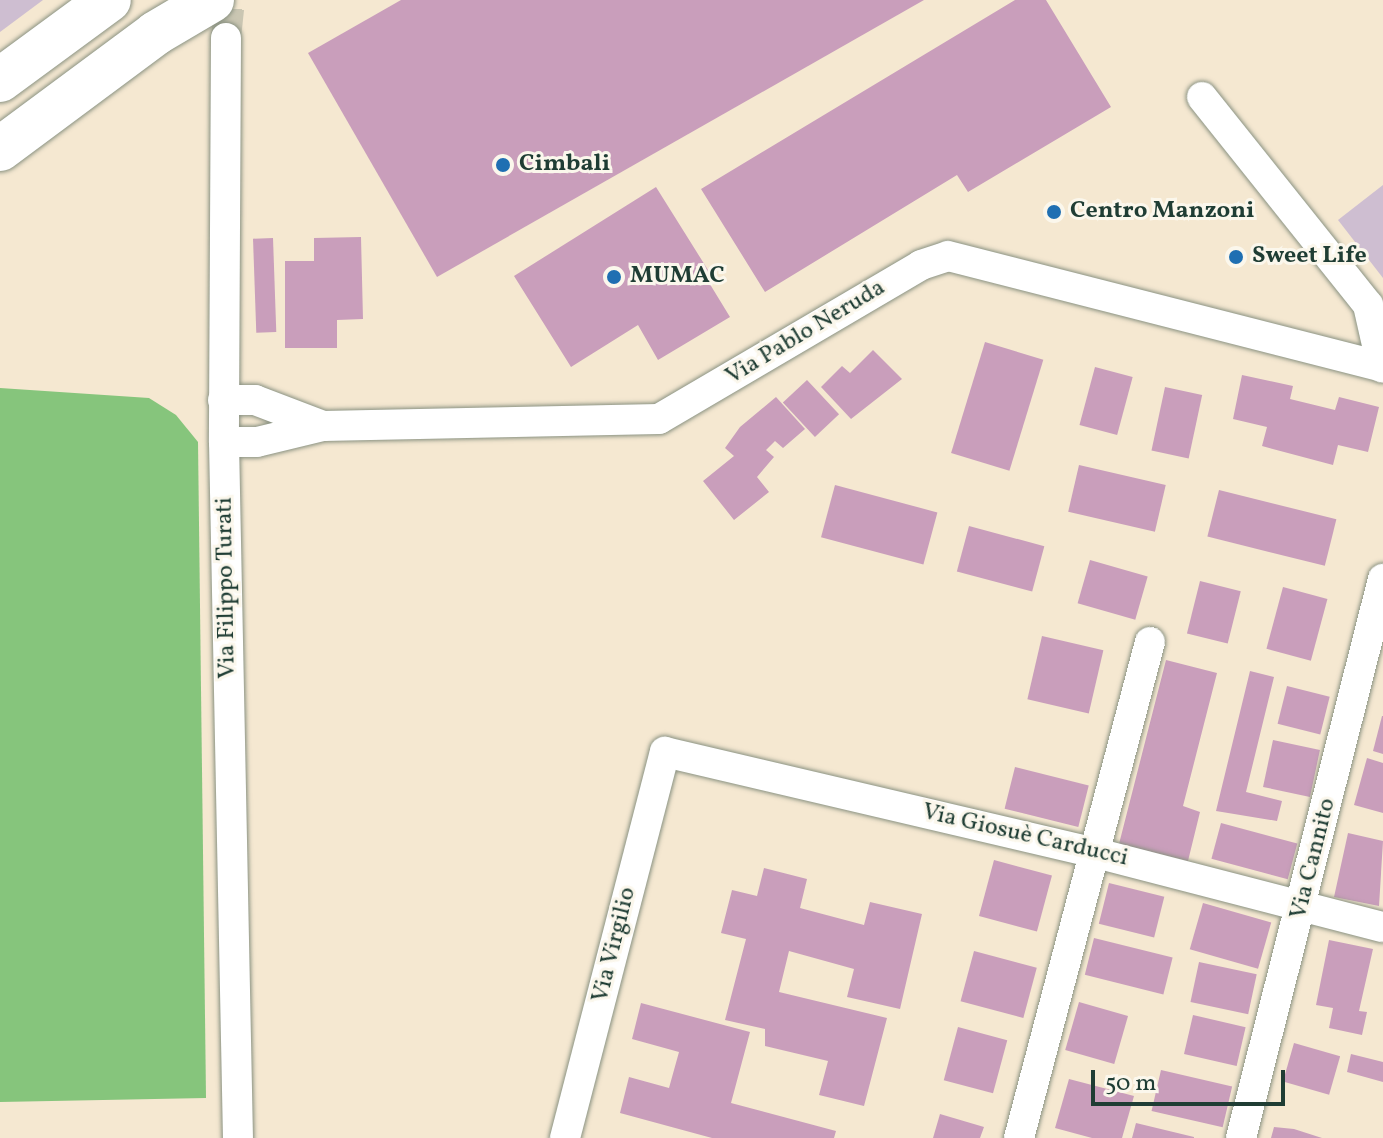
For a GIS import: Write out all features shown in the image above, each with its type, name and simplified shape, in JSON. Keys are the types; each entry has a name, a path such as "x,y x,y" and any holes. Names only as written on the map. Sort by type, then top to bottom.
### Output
{"highway":[{"path":"0,80 109,0"},
{"path":"0,149 156,33 219,19"}],"street":[{"name":"Via Filippo Turati","path":"219,19 223,400 238,1138"},
{"path":"1202,97 1368,305 1383,367"},
{"name":"Via Pablo Neruda","path":"223,400 255,400 323,426 659,419 921,265 948,256 1383,367"},
{"path":"224,442 257,442 323,426"},
{"name":"Via Cannito","path":"1241,1138 1383,579"},
{"path":"1019,1138 1150,642"},
{"name":"Via Giosuè Carducci","path":"665,752 1096,853 1383,927"},
{"name":"Via Virgilio","path":"565,1138 665,752"}],"shaded area":[{"path":"0,0 43,0 0,32"},
{"path":"1383,185 1383,278 1338,220"}],"green space":[{"path":"0,388 149,398 176,415 198,442 206,1098 0,1102"}],"building":[{"name":"Cimbali","path":"401,0 924,0 437,277 308,53"},
{"path":"1015,0 1046,0 1111,107 968,192 957,175 765,292 701,189"},
{"name":"MUMAC","path":"656,187 713,278 708,281 730,317 658,360 638,325 571,367 514,276"},
{"path":"361,237 363,319 337,320 337,348 285,348 285,261 314,261 314,238"},
{"path":"273,238 276,332 256,333 253,239"},
{"path":"985,342 1043,360 1009,471 951,453"},
{"path":"873,350 902,379 851,419 821,387 842,366 850,373"},
{"path":"1095,367 1133,377 1117,435 1079,425"},
{"path":"1242,375 1293,386 1290,399 1335,410 1339,397 1379,407 1368,452 1338,445 1333,465 1262,446 1267,427 1233,419"},
{"path":"807,380 839,414 815,437 783,403"},
{"path":"1165,387 1202,395 1189,458 1151,451"},
{"path":"776,397 805,429 783,448 775,441 766,450 774,457 757,477 769,492 734,520 703,481 734,456 725,448 740,427"},
{"path":"1079,465 1166,485 1155,532 1068,512"},
{"path":"835,485 937,512 923,565 821,537"},
{"path":"1219,490 1336,519 1325,566 1207,537"},
{"path":"969,526 1044,546 1032,592 957,571"},
{"path":"1090,560 1148,577 1135,620 1078,603"},
{"path":"1200,581 1241,591 1228,644 1187,633"},
{"path":"1283,587 1327,599 1311,661 1266,649"},
{"path":"1042,636 1103,650 1089,714 1027,699"},
{"path":"1166,660 1217,673 1183,806 1200,812 1188,861 1119,844"},
{"path":"1250,671 1274,677 1246,792 1282,801 1277,821 1216,811"},
{"path":"1287,686 1330,697 1320,734 1278,724"},
{"path":"1383,716 1383,754 1373,751"},
{"path":"1273,740 1320,750 1310,797 1263,787"},
{"path":"1367,758 1383,763 1383,813 1354,805"},
{"path":"1015,767 1089,785 1078,827 1005,809"},
{"path":"1221,823 1297,843 1288,879 1211,859"},
{"path":"1348,833 1383,841 1379,906 1334,897"},
{"path":"994,860 1052,876 1037,932 979,916"},
{"path":"764,868 807,879 800,908 864,925 870,902 922,914 900,1009 847,997 854,969 789,951 779,992 887,1018 864,1106 819,1095 828,1061 765,1046 765,1029 725,1020 746,939 721,933 732,890 757,896"},
{"path":"1109,883 1164,897 1154,938 1099,924"},
{"path":"1203,903 1271,923 1258,969 1190,949"},
{"path":"1094,938 1173,958 1163,994 1085,975"},
{"path":"1329,940 1373,949 1359,1011 1367,1012 1362,1035 1329,1028 1333,1008 1316,1005"},
{"path":"974,951 1037,968 1023,1018 961,1001"},
{"path":"1199,962 1257,974 1248,1014 1190,1002"},
{"path":"1079,1002 1128,1016 1114,1064 1065,1050"},
{"path":"641,1003 750,1032 731,1103 836,1131 834,1138 712,1138 620,1113 629,1077 669,1088 679,1052 632,1039"},
{"path":"1193,1015 1246,1027 1237,1066 1184,1054"},
{"path":"958,1027 1007,1040 993,1093 944,1080"},
{"path":"1294,1043 1340,1056 1329,1095 1283,1081"},
{"path":"1351,1054 1383,1062 1383,1082 1347,1072"},
{"path":"1161,1070 1232,1086 1223,1127 1152,1111"},
{"path":"1069,1079 1134,1096 1122,1138 1092,1138 1055,1128"},
{"path":"940,1114 984,1127 980,1138 933,1138"},
{"path":"1136,1123 1194,1137 1194,1138 1132,1138"},
{"path":"1274,1127 1294,1129 1322,1138 1271,1138"}],"tunnel":[{"path":"226,38 230,0"}],"place":[{"name":"Cimbali","path":"503,165"},
{"name":"Centro Manzoni","path":"1054,212"},
{"name":"Sweet Life","path":"1236,257"},
{"name":"MUMAC","path":"614,277"}]}
